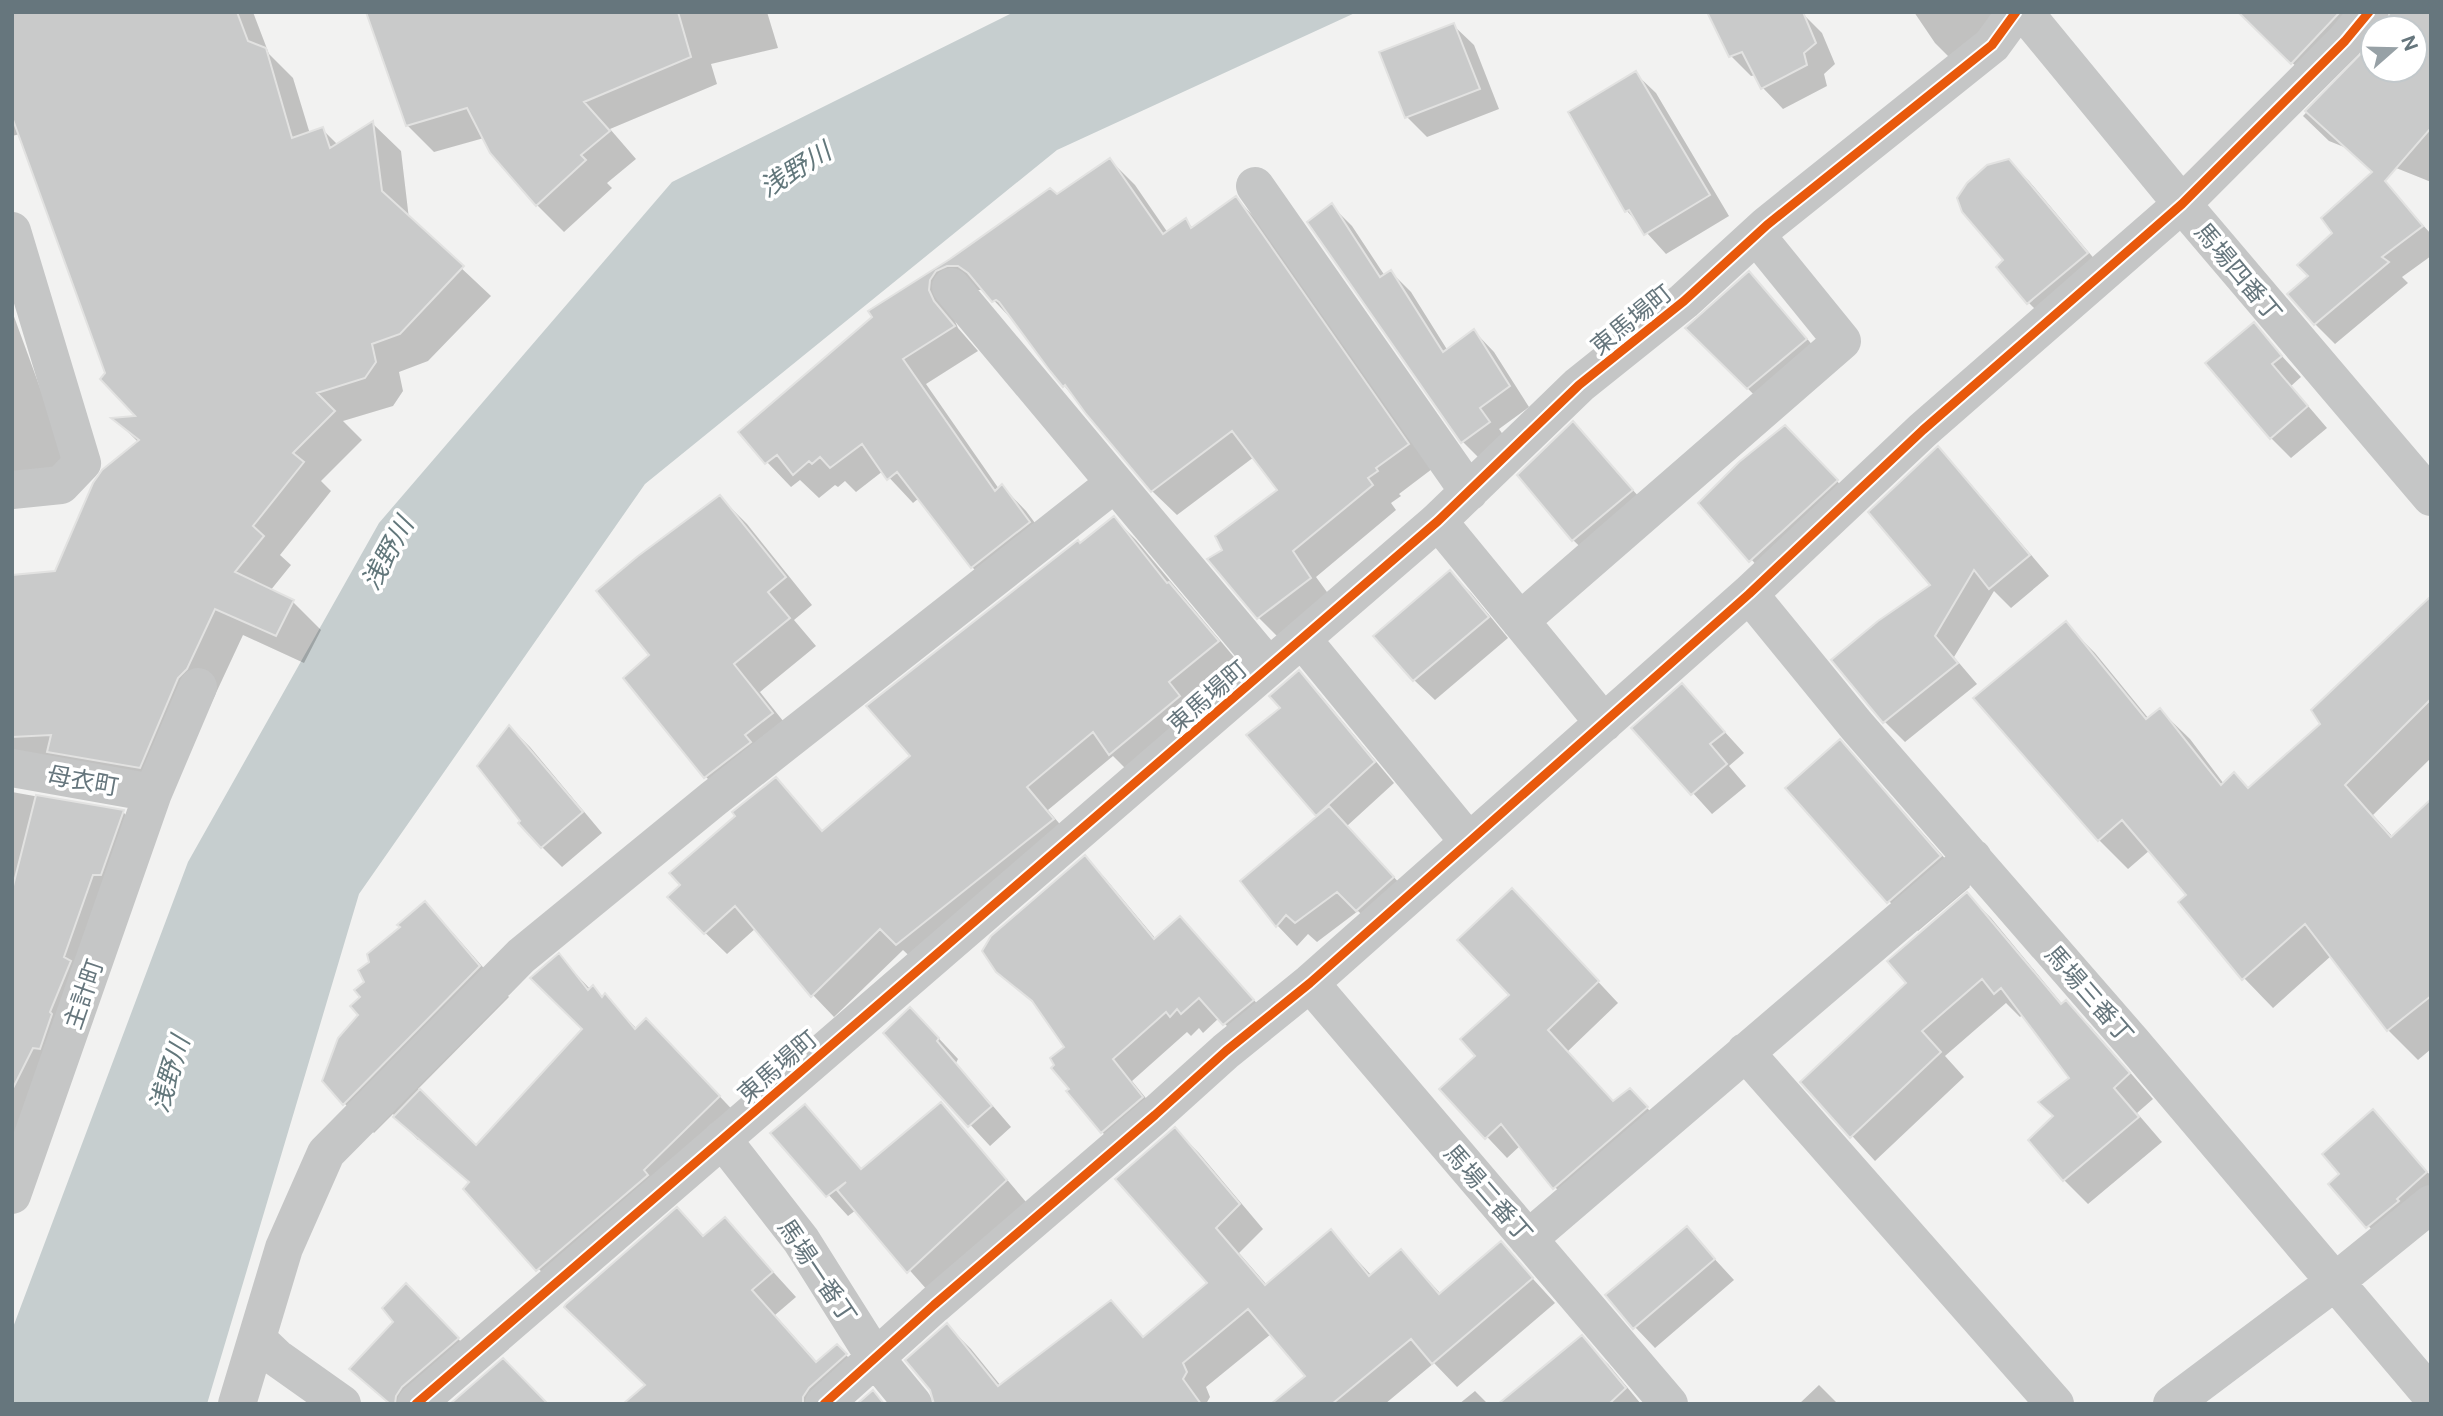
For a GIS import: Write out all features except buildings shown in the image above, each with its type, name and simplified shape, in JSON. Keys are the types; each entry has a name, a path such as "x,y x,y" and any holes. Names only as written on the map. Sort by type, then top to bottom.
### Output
{"street":[{"name":"東馬場町","path":"416,1404 1438,522 1579,385 1684,301 1756,235 1992,45 2016,12"},
{"name":"馬場四番丁","path":"2024,12 2182,204 2431,497"},
{"path":"824,1404 1226,1051 1310,983 1749,594 1923,430 2182,204 2346,41 2368,12"},
{"path":"1255,186 1469,492"},
{"path":"12,231 82,463 61,485 12,490"},
{"path":"1520,621 1842,341 1756,235"},
{"path":"951,287 1269,667"},
{"path":"237,1404 253,1340 284,1248 326,1153 521,956 713,799 1115,483"},
{"path":"1438,522 1604,723"},
{"name":"馬場三番丁","path":"1749,594 1856,725 1973,858 2431,1395"},
{"path":"1302,639 1469,842"},
{"name":"主計町","path":"12,1195 153,793 198,687"},
{"name":"母衣町","path":"12,768 153,793"},
{"path":"1528,1239 1973,858"},
{"name":"馬場二番丁","path":"1310,983 1669,1404"},
{"path":"1745,1052 2055,1404"},
{"name":"馬場一番丁","path":"722,1139 800,1240 876,1359 913,1404"},
{"path":"2172,1404 2336,1281 2431,1204"},
{"path":"253,1340 342,1404"}],"water":[{"name":"浅野川","path":"1014,12 1357,12 1057,150 645,484 359,894 207,1404 12,1404 12,1330 188,862 379,523 672,182"}],"cycle path":[{"path":"416,1404 1438,521 1579,385 1684,301 1767,225 1992,45 2016,12"},
{"path":"824,1404 1226,1051 1310,983 1749,594 1923,430 2182,204 2345,41 2369,12"}]}
